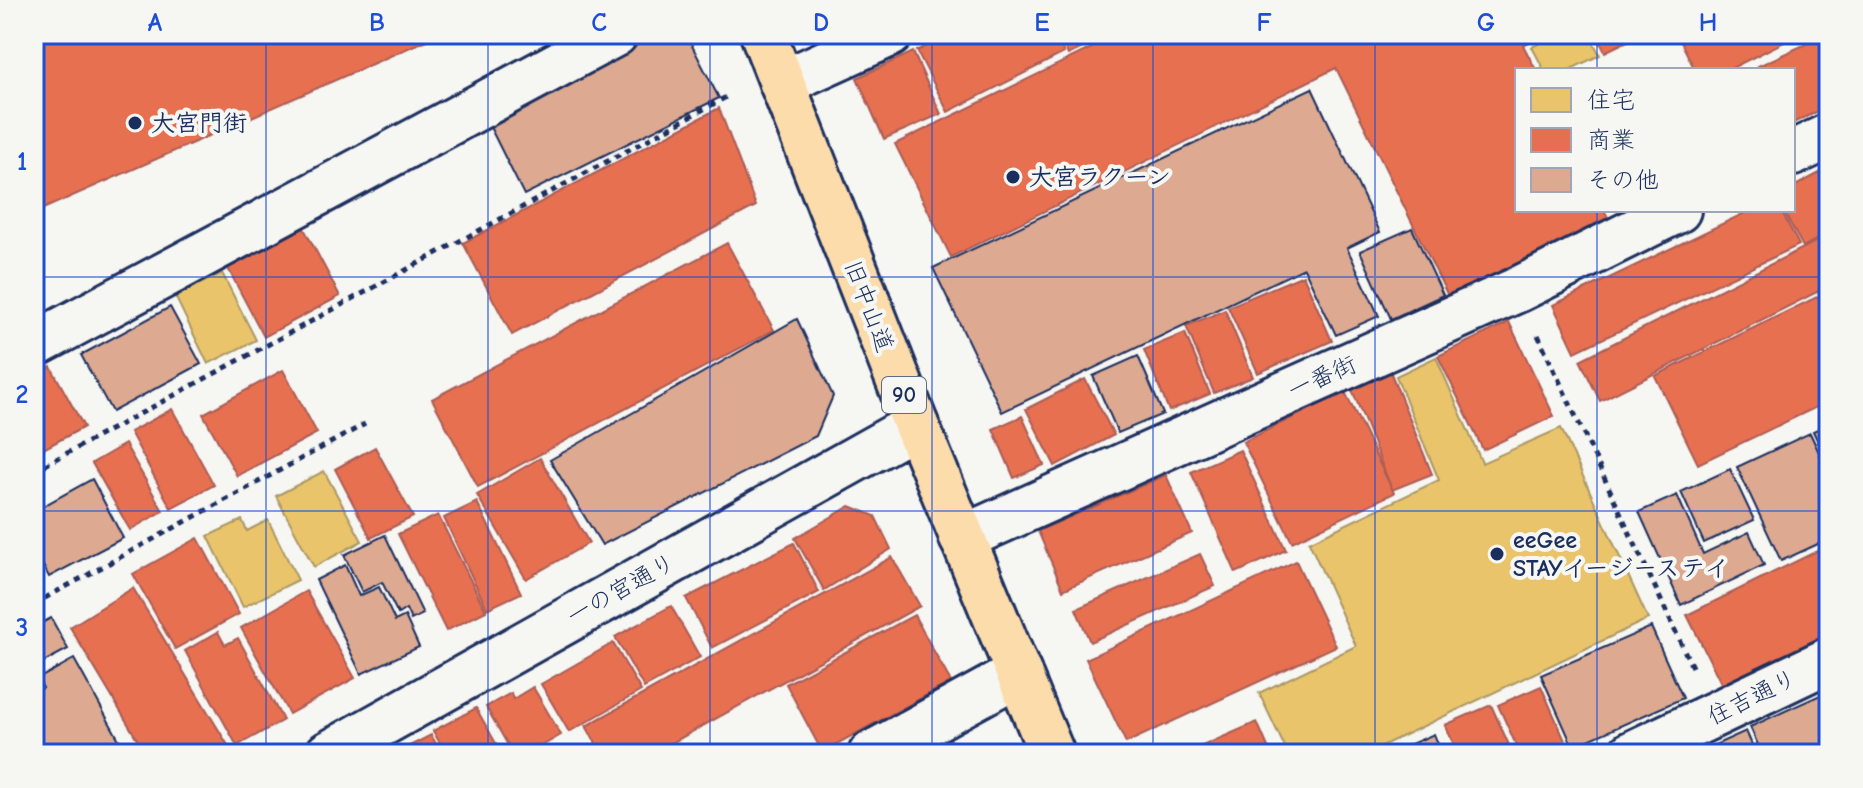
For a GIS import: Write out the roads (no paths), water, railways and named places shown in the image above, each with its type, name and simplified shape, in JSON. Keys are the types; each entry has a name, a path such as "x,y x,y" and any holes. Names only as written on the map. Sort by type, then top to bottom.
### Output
{"main road":[{"name":"旧中山道","path":"774,62 916,425 1052,754"}],"street":[{"path":"34,345 615,34"},
{"path":"774,62 890,34"},
{"path":"1795,152 1829,136"},
{"name":"一番街","path":"962,538 1517,290 1674,212"},
{"name":"一の宮通り","path":"328,754 916,425"},
{"name":"住吉通り","path":"1631,754 1829,660"},
{"path":"871,754 1019,673"}],"place":[{"name":"大宮門街","path":"135,123"},
{"name":"大宮ラクーン","path":"1013,177"},
{"name":"eeGee STAYイージーステイ","path":"1497,554"}]}
